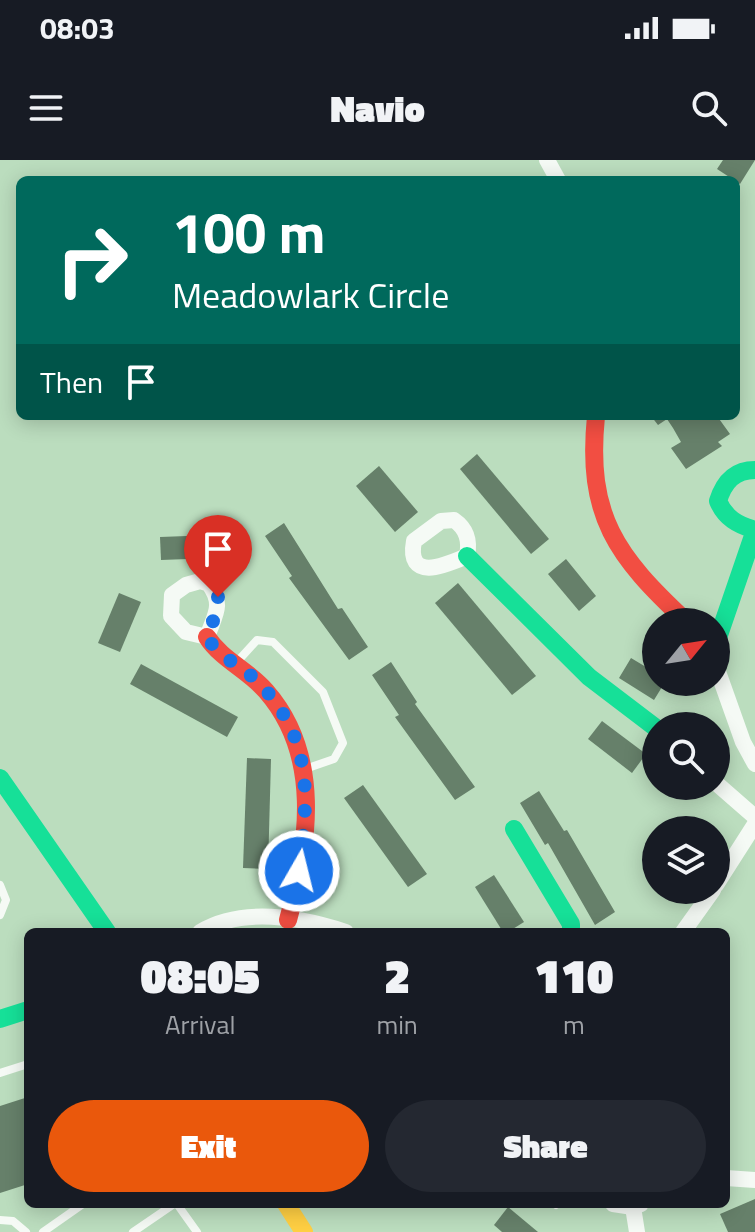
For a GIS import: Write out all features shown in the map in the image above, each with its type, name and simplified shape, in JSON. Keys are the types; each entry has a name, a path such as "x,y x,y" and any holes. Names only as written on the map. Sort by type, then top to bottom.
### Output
{"street":[{"path":"596,420 592,477 597,502 611,535 658,596 671,608"},
{"path":"728,608 755,530 741,527 721,512 718,501 725,482 736,473 755,470"},
{"path":"467,556 589,677 642,717"},
{"path":"207,637 217,651 261,685 278,706 299,744 304,769 305,823 296,895 288,920"},
{"path":"727,696 743,742 755,764"},
{"path":"0,778 104,928"},
{"path":"730,795 755,817"},
{"path":"730,863 755,824"},
{"path":"514,829 571,928"},
{"path":"686,928 703,904"},
{"path":"209,928 249,915 334,928"},
{"path":"0,1019 24,1011"},
{"path":"730,1178 755,1180"},
{"path":"289,1208 304,1232"},
{"path":"637,1208 637,1232"}],"lane":[{"path":"235,664 257,640 273,642 323,692 343,743 334,759 304,769"},
{"path":"0,885 6,900 0,915"},
{"path":"0,1073 24,1065"},
{"path":"43,1232 77,1208"},
{"path":"133,1232 169,1208"},
{"path":"178,1208 197,1232"},
{"path":"0,1220 13,1221 26,1232"}],"building":[{"path":"723,160 755,160 740,184 740,176 728,176 717,169"},
{"path":"668,420 720,420 730,434 718,442 722,446 686,469 671,448 681,442"},
{"path":"477,454 549,539 531,554 460,469"},
{"path":"379,466 418,512 395,532 356,486"},
{"path":"284,523 338,609 342,608 368,647 349,660 289,578 292,576 265,536"},
{"path":"214,535 215,558 161,560 160,537"},
{"path":"566,559 596,596 579,611 548,574"},
{"path":"458,583 536,676 512,695 435,603"},
{"path":"119,593 141,602 120,652 98,643"},
{"path":"631,658 642,665 642,692 619,678"},
{"path":"391,662 417,702 415,704 475,787 455,800 395,717 399,715 372,675"},
{"path":"141,664 238,717 227,737 130,684"},
{"path":"602,721 642,751 642,759 632,773 588,739"},
{"path":"247,758 271,759 268,869 243,868"},
{"path":"363,785 427,874 408,887 344,798"},
{"path":"539,791 564,831 567,830 615,912 595,925 548,843 545,845 520,803"},
{"path":"494,875 524,922 514,928 501,928 475,887"},
{"path":"24,1098 24,1185 0,1193 0,1106"},
{"path":"755,1199 755,1232 728,1232 720,1214"},
{"path":"509,1208 538,1232 502,1232 494,1225"}],"traffic: fast":[{"path":"728,608 755,530 733,520 718,501 731,478 741,472 755,470"},
{"path":"467,556 589,677 642,717"},
{"path":"0,778 104,928"},
{"path":"514,829 571,928"},
{"path":"0,1019 24,1011"}],"traffic: slow":[{"path":"289,1208 304,1232"}],"traffic: jam":[{"path":"596,420 596,481 611,532 641,576 672,608"},
{"path":"207,637 266,691 284,716 296,743 306,801 305,831 288,920"}],"route":[{"path":"218,597 218,608 207,637 223,656 261,685 278,706 299,744 304,763 305,823 299,871"}]}
